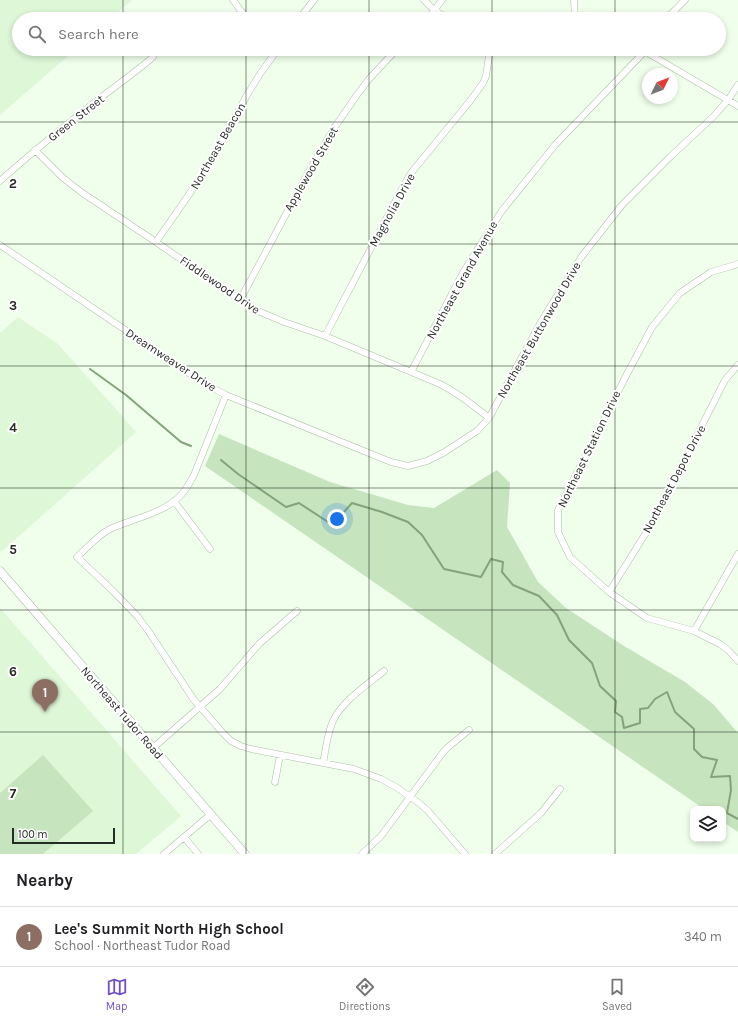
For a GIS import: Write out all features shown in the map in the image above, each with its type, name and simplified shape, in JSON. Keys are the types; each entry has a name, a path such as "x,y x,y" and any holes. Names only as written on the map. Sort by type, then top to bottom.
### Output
{"street":[{"path":"233,0 243,12"},
{"path":"305,12 314,0"},
{"path":"424,0 437,12"},
{"path":"434,10 442,0"},
{"path":"574,0 575,12"},
{"path":"673,12 685,0"},
{"name":"Northeast Beacon","path":"156,242 208,167 247,95 273,56"},
{"name":"Applewood Street","path":"240,300 308,172 334,128 369,79 390,56"},
{"name":"Magnolia Drive","path":"325,336 411,173 483,83 486,76 489,56"},
{"name":"Northeast Grand Avenue","path":"411,372 464,272 501,212 554,146 639,56"},
{"path":"655,56 738,106"},
{"name":"Green Street","path":"0,181 35,150 153,57"},
{"name":"Northeast Buttonwood Drive","path":"402,464 408,466 443,453 477,431 489,418 542,320 582,256 622,205 713,117 728,100 738,85"},
{"name":"Fiddlewood Drive","path":"35,150 62,177 81,192 258,311 284,322 325,336 440,384 465,399 489,418"},
{"name":"Dreamweaver Drive","path":"0,245 205,384 226,395 391,462 402,464"},
{"name":"Northeast Station Drive","path":"738,264 711,272 680,293 652,327 558,510 558,532 570,557 609,592 647,618 694,631 720,644 738,661"},
{"name":"Northeast Depot Drive","path":"609,592 654,520 725,380 738,365"},
{"path":"226,395 194,475 186,489 174,501 158,510 110,529 77,557 138,617 194,700 231,741 251,749 354,769 396,787 411,796 428,811 466,854"},
{"path":"174,501 210,548"},
{"path":"694,631 738,554"},
{"name":"Northeast Tudor Road","path":"0,571 244,854"},
{"path":"153,748 220,689 259,644 297,610"},
{"path":"323,763 329,731 334,719 347,701 384,671"},
{"path":"362,854 381,836 444,751 469,730"},
{"path":"275,782 280,755"},
{"path":"495,854 541,813 560,789"},
{"path":"164,854 210,815"},
{"path":"184,837 198,854"}],"shaded area":[{"path":"0,0 132,0 118,12 12,12 12,56 68,56 0,115"},
{"path":"18,317 58,344 136,432 1,552 0,333"},
{"path":"219,434 330,482 408,505 434,508 497,470 510,483 507,527 538,582 566,608 624,646 685,682 713,704 738,733 738,832 726,824 726,806 700,806 205,466"},
{"path":"0,608 181,816 136,854 0,854"},
{"path":"43,755 93,811 43,854 0,854 0,793"}],"waterway":[{"path":"90,369 126,395 181,442 191,446"},
{"path":"221,460 238,474 286,507 299,503 328,522 335,522 352,503 408,522 422,535 444,569 481,577 491,559 503,562 502,572 513,585 539,596 557,615 569,640 592,663 600,686 616,701 615,712 622,717 624,728 640,723 640,709 648,708 655,699 667,692 675,712 694,729 694,749 702,757 717,760 711,777 730,776 731,790 727,813 738,819"}],"place":[{"name":"Lee's Summit North High School","path":"45,712"}]}
